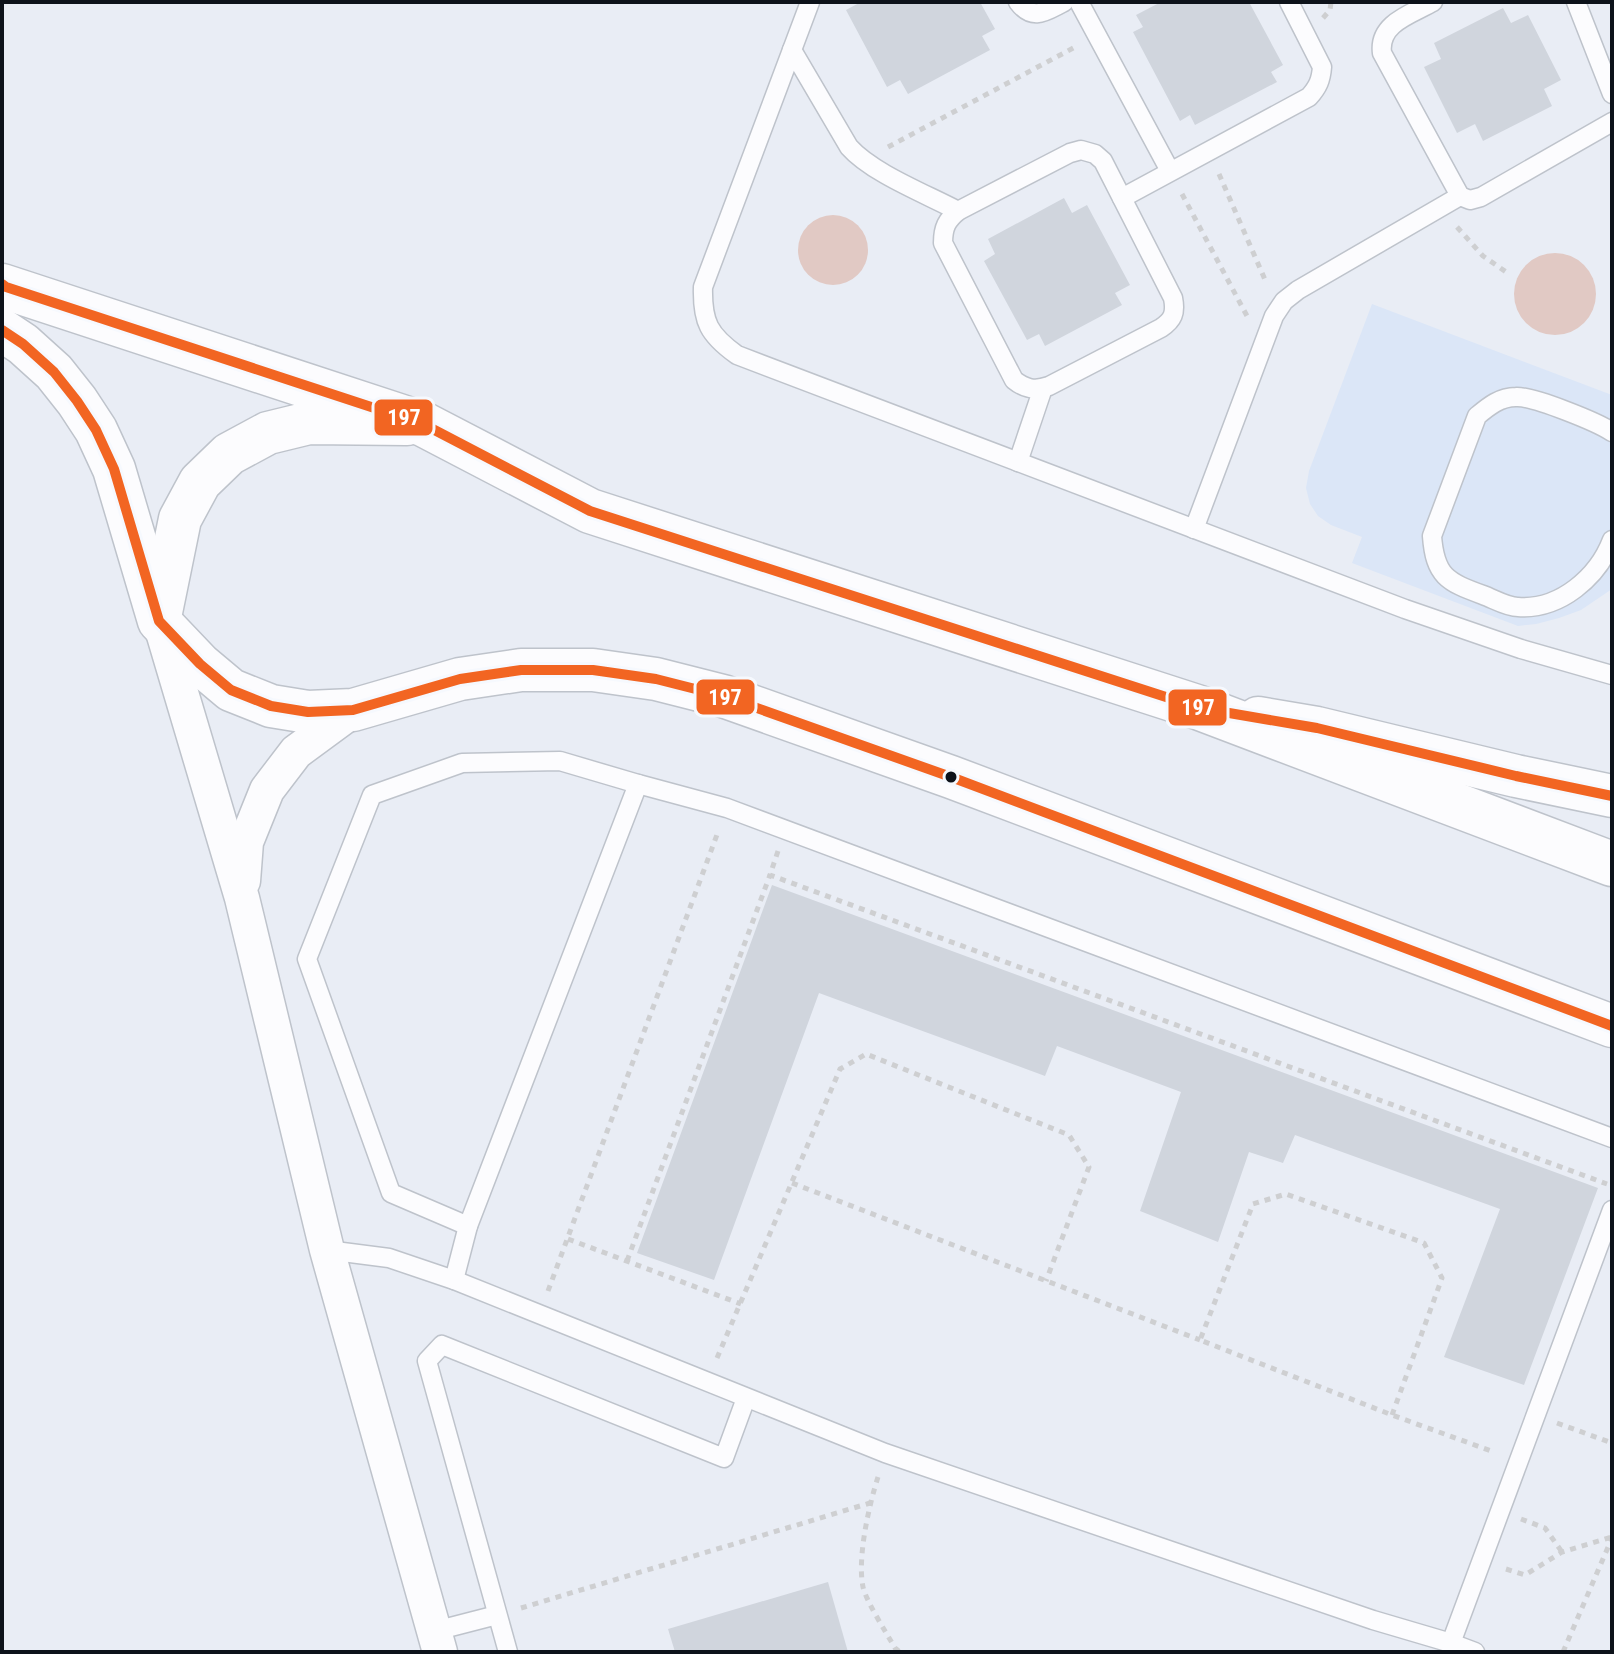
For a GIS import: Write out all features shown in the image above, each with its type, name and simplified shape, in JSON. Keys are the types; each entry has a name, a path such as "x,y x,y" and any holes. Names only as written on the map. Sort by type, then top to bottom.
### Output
{"main road":[{"path":"3,285 423,424 590,511 1200,708 1612,864"}],"street":[{"path":"2,330 54,372 96,430 114,469 242,898 327,1250 438,1642"},
{"path":"159,621 180,519 200,482 229,454 268,433 309,423 423,424"},
{"path":"159,621 200,664 231,690 271,706 308,712 353,710 460,679 521,670 593,670 656,679 710,692 951,777 1612,1026"},
{"path":"1200,708 1317,728 1612,796"},
{"path":"242,898 246,842 267,790 296,752 353,710"}],"lane":[{"path":"1018,2 1024,10 1037,14 1064,2"},
{"path":"1079,2 1170,171"},
{"path":"1122,198 1309,97 1317,88 1322,67 1289,2"},
{"path":"1433,2 1388,28 1382,36 1382,53 1460,196 1470,200 1481,197 1612,122"},
{"path":"1576,2 1612,94"},
{"path":"803,6 792,50 703,287 702,309 707,326 718,342 737,355 1469,632 1612,675"},
{"path":"792,50 849,147 863,161 958,211"},
{"path":"1081,150 1095,154 1103,161 1173,298 1173,317 1161,328 1043,388 1027,388 1014,380 943,243 944,226 958,211 1070,153 1081,150"},
{"path":"1194,529 1278,309 1298,290 1460,196"},
{"path":"1018,462 1043,388"},
{"path":"1612,432 1529,398 1503,399 1490,405 1477,416 1432,536 1434,554 1447,578 1458,586 1516,608 1557,599 1576,588 1593,574 1606,556 1612,540"},
{"path":"468,1226 391,1193 307,959 372,795 462,763 560,761 727,808 1612,1138"},
{"path":"454,1280 468,1226 638,784"},
{"path":"1451,1643 1612,1210"},
{"path":"327,1250 389,1258 454,1280 885,1453 1475,1652"},
{"path":"508,1652 427,1361 442,1345 724,1458 746,1398"},
{"path":"438,1642 497,1615"}],"path":[{"path":"863,161 1097,35"},
{"path":"1209,151 1278,309"},
{"path":"1170,171 1263,345"},
{"path":"1443,205 1472,245 1509,274"},
{"path":"540,1314 727,808"},
{"path":"627,1261 786,830"},
{"path":"770,875 1612,1186"},
{"path":"707,1382 840,1069 866,1054 1069,1135 1089,1167 1046,1281"},
{"path":"792,1183 1518,1461"},
{"path":"1200,1340 1253,1204 1286,1194 1424,1243 1442,1278 1392,1415"},
{"path":"568,1239 741,1304"},
{"path":"1535,1416 1612,1443"},
{"path":"885,1453 870,1503 862,1564 863,1589 900,1652"},
{"path":"497,1615 870,1503"},
{"path":"1500,1511 1545,1528 1562,1552"},
{"path":"1482,1560 1525,1575 1562,1552 1612,1538"},
{"path":"1563,1652 1612,1538"}],"shaded area":[{"path":"826,215 840,215 862,230 868,250 866,263 858,275 840,285 826,285 804,270 798,257 798,243 813,221"},
{"path":"1555,253 1571,257 1584,265 1592,278 1596,294 1592,310 1584,323 1571,331 1555,335 1539,331 1526,323 1518,310 1514,294 1518,278 1526,265 1539,257"},
{"path":"1372,304 1612,395 1612,589 1581,610 1536,624 1518,626 1352,563 1362,537 1331,525 1318,516 1310,504 1306,488 1309,471"}],"building":[{"path":"859,2 980,2 995,29 982,36 990,50 908,94 900,80 887,87 846,10"},
{"path":"1161,2 1249,2 1283,65 1271,72 1277,82 1195,125 1190,115 1180,121 1133,32 1143,27 1136,15"},
{"path":"1503,8 1511,23 1528,15 1561,80 1544,89 1552,106 1483,141 1475,124 1457,133 1424,67 1441,59 1434,43"},
{"path":"1064,198 1072,213 1087,205 1130,285 1115,293 1122,305 1045,346 1039,334 1027,340 984,261 995,254 988,239"},
{"path":"772,885 1598,1188 1524,1385 1444,1357 1500,1209 1295,1135 1283,1163 1249,1152 1218,1242 1140,1211 1181,1092 1057,1046 1045,1076 819,993 714,1280 637,1253"},
{"path":"828,1582 848,1652 675,1652 668,1629"}],"transit line":[{"name":"197","path":"2,284 423,424 590,511 1200,708 1317,728 1612,796"},
{"name":"197","path":"2,330 54,372 96,430 114,469 159,621 200,664 231,690 271,706 308,712 353,710 460,679 521,670 593,670 656,679 723,696 951,777 1612,1026"}]}
